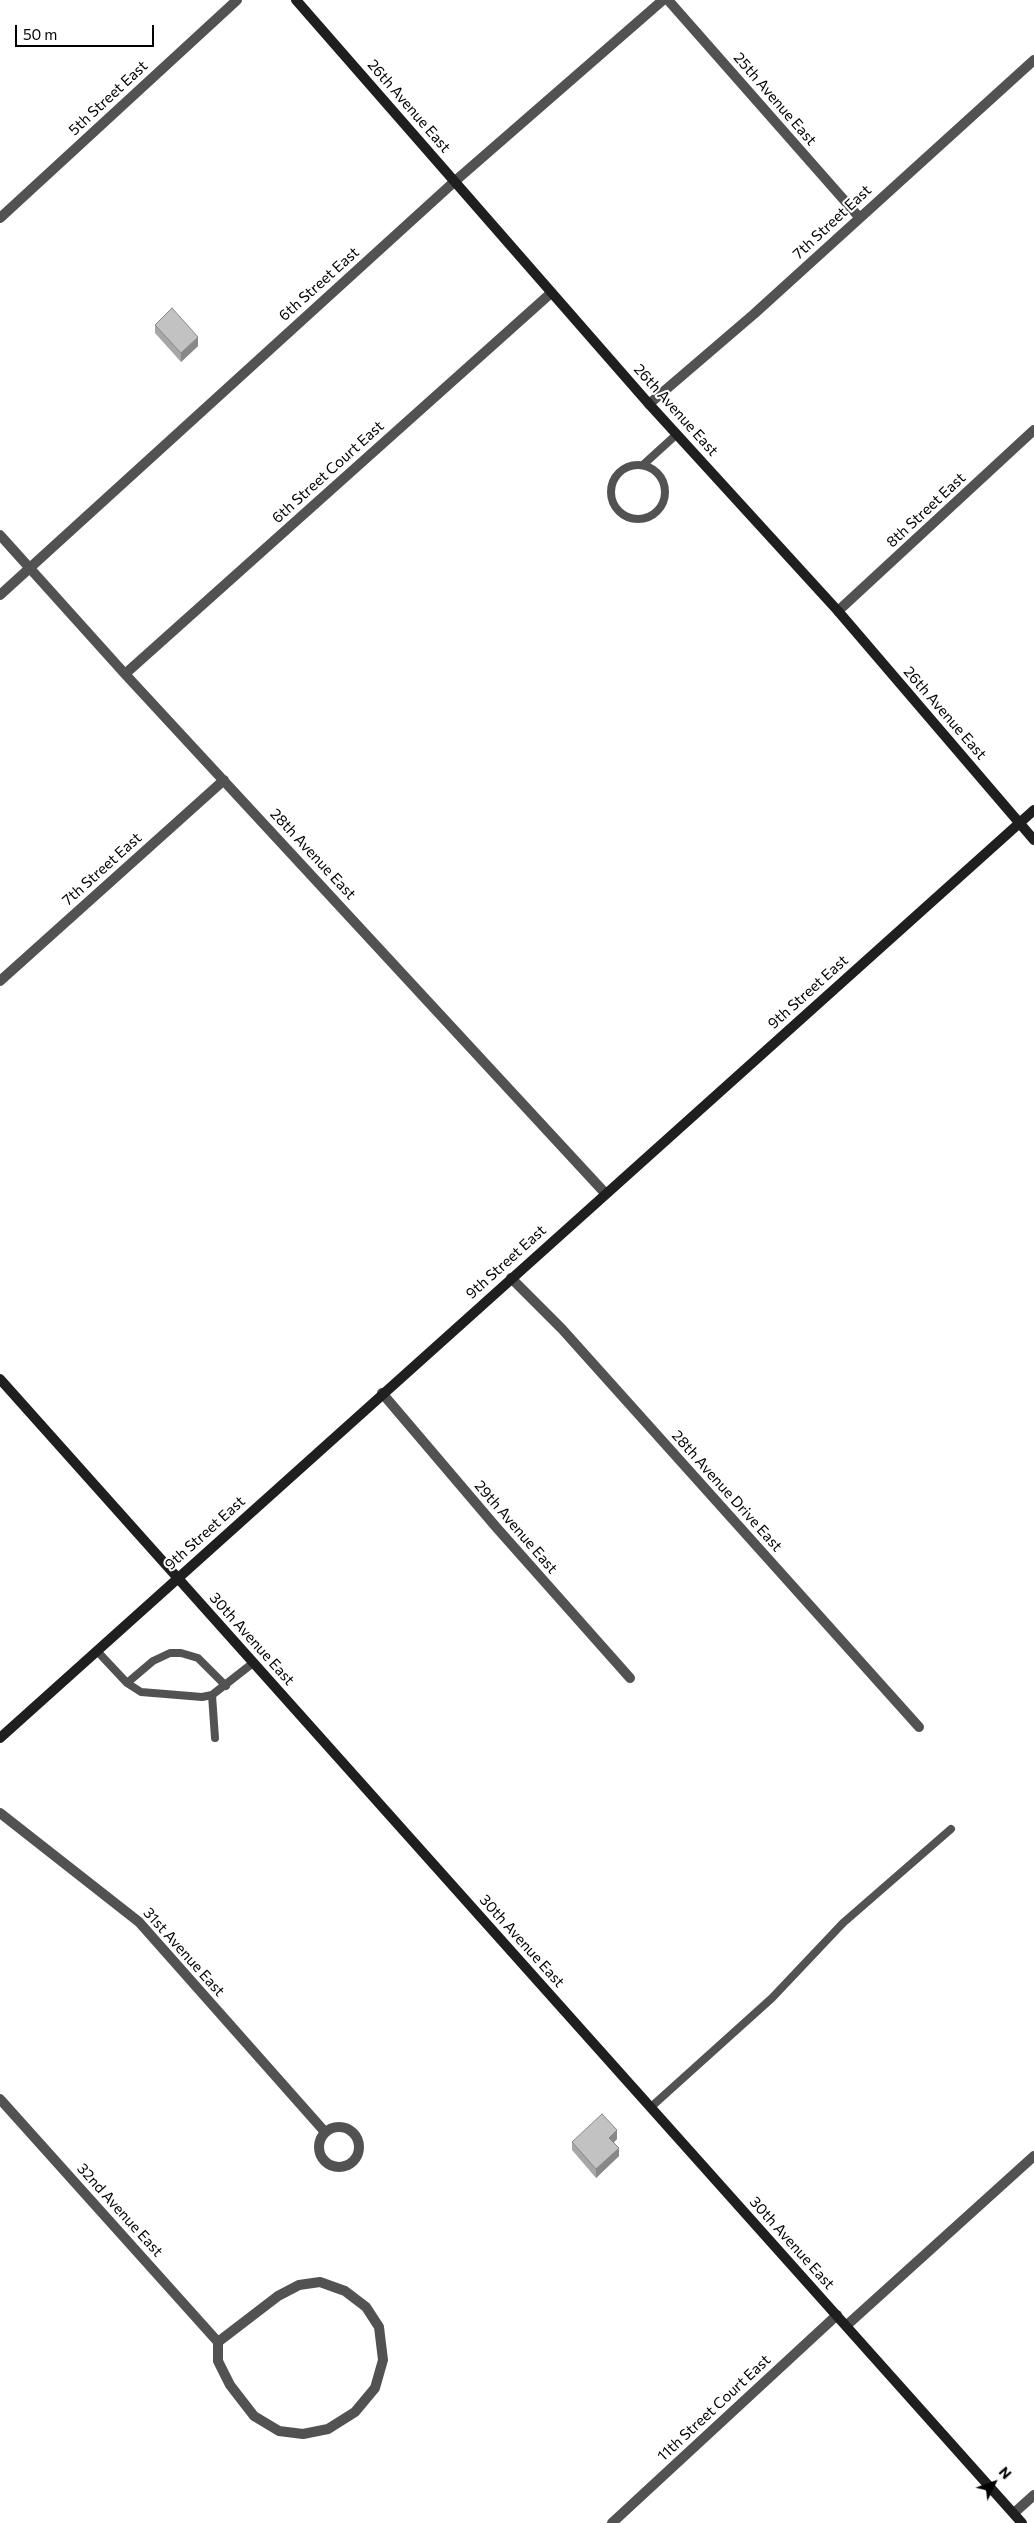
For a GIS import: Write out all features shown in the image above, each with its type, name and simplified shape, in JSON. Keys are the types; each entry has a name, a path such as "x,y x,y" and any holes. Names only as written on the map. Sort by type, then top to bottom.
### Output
{"street":[{"name":"5th Street East","path":"0,218 237,0"},
{"name":"26th Avenue East","path":"296,0 649,404 838,611 1034,840"},
{"name":"6th Street East","path":"0,595 454,182 663,0"},
{"name":"25th Avenue East","path":"668,0 859,217"},
{"name":"7th Street East","path":"649,404 754,314 1034,60"},
{"name":"6th Street Court East","path":"125,674 551,292"},
{"name":"8th Street East","path":"838,611 1034,430"},
{"name":"28th Avenue East","path":"0,534 125,674 605,1193"},
{"name":"7th Street East","path":"0,981 224,780"},
{"name":"9th Street East","path":"0,1738 382,1393 1034,810"},
{"name":"28th Avenue Drive East","path":"511,1278 562,1329 919,1727"},
{"name":"30th Avenue East","path":"0,1379 1022,2523"},
{"name":"29th Avenue East","path":"382,1393 496,1527 630,1678"},
{"name":"31st Avenue East","path":"0,1813 138,1922 326,2132"},
{"name":"32nd Avenue East","path":"0,2098 218,2342"},
{"path":"331,2128 345,2128 356,2136 359,2149 354,2161 349,2165 336,2167 325,2161 321,2156 319,2143 326,2132 331,2128"},
{"path":"847,2325 1034,2156"},
{"path":"320,2282 345,2291 366,2307 379,2327 383,2360 375,2388 354,2412 328,2429 303,2434 278,2431 254,2416 230,2385 218,2361 218,2342 278,2296 299,2285 320,2282"},
{"name":"11th Street Court East","path":"612,2523 837,2315"},
{"path":"1014,2514 1034,2495"}],"lane":[{"path":"644,464 659,474 666,490 665,500 661,508 647,518 629,518 614,506 611,498 613,480 626,467 644,464 677,434"},
{"path":"97,1651 127,1683 141,1692 202,1697 212,1695 226,1686 252,1663"},
{"path":"127,1683 153,1661 170,1653 180,1653 198,1658 226,1686"},
{"path":"212,1695 215,1738"},
{"path":"651,2107 772,1998 843,1924 951,1829"}],"building":[{"path":"172,308 198,337 181,353 155,325"},
{"path":"602,2114 617,2130 609,2138 619,2148 596,2169 572,2142"}]}
